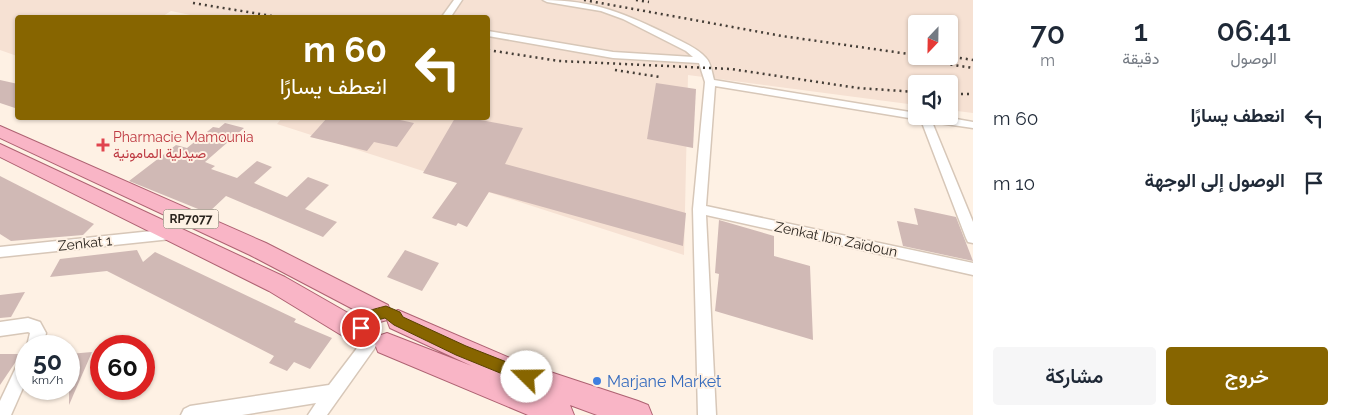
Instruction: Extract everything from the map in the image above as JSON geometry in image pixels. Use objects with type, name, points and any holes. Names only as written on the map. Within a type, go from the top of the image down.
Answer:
[{"type":"main road","name":"RP7077","points":[[0,130],[258,249],[461,351],[551,386],[638,415]]},
{"type":"main road","name":"RP7077","points":[[0,150],[277,284],[372,341],[560,415]]},
{"type":"main road","points":[[389,316],[399,331],[396,336],[372,341],[362,324],[366,319],[389,316]]},
{"type":"street","points":[[447,15],[458,0]]},
{"type":"street","points":[[547,0],[603,9],[618,14],[689,49],[703,60],[710,82],[699,209],[707,415]]},
{"type":"street","points":[[490,34],[613,55],[703,60]]},
{"type":"street","points":[[710,82],[908,115]]},
{"type":"street","points":[[958,123],[973,125]]},
{"type":"street","points":[[923,125],[973,238]]},
{"type":"street","name":"Zenkat Ibn Zaïdoun","points":[[699,209],[973,269]]},
{"type":"street","name":"Zenkat 1","points":[[0,252],[171,234]]},
{"type":"street","points":[[0,329],[28,325],[35,327],[38,335]]},
{"type":"street","points":[[317,415],[372,341]]},
{"type":"street","points":[[2,415],[15,387]]},
{"type":"street","points":[[190,415],[215,413],[333,392]]},
{"type":"shaded area","points":[[0,0],[973,0],[973,113],[958,111],[958,75],[908,75],[908,104],[688,75],[684,255],[277,124],[280,120],[490,120],[490,15],[190,15],[171,11],[165,15],[15,15],[15,55],[0,50]]},
{"type":"building","points":[[0,80],[15,83],[15,108],[0,103]]},
{"type":"building","points":[[656,83],[696,89],[693,148],[647,139]]},
{"type":"building","points":[[325,120],[400,120],[414,123],[397,147],[374,142],[367,151],[310,137]]},
{"type":"building","points":[[454,120],[481,120],[523,128],[505,164],[686,213],[683,246],[489,192],[467,227],[458,223],[456,226],[432,218],[457,183],[423,173]]},
{"type":"building","points":[[225,123],[244,128],[205,162],[215,166],[211,169],[237,178],[257,161],[272,167],[254,183],[287,197],[308,177],[329,185],[305,209],[337,222],[323,237],[226,196],[208,213],[129,181],[176,145],[187,148],[213,127],[219,128]]},
{"type":"building","points":[[0,176],[94,224],[83,235],[11,241],[0,234]]},
{"type":"building","points":[[914,208],[956,217],[973,261],[903,246],[897,221],[918,225]]},
{"type":"building","points":[[719,220],[774,236],[774,256],[810,266],[813,340],[715,311],[719,274],[715,273]]},
{"type":"building","points":[[137,250],[143,262],[155,252],[296,319],[294,322],[332,338],[310,369],[294,362],[287,371],[269,363],[274,356],[107,271],[50,277],[60,259]]},
{"type":"building","points":[[405,250],[439,263],[422,291],[387,277]]},
{"type":"building","points":[[25,292],[11,317],[0,318],[0,295]]},
{"type":"building","points":[[90,352],[90,357],[80,380],[80,353]]},
{"type":"building","points":[[0,354],[15,354],[15,363],[0,385]]},
{"type":"railway","points":[[584,0],[782,36],[908,54]]},
{"type":"railway","points":[[636,0],[649,2]]},
{"type":"railway","points":[[193,3],[266,15]]},
{"type":"railway","points":[[490,50],[559,61],[731,69],[858,88],[908,91]]},
{"type":"railway","points":[[958,58],[973,60]]},
{"type":"railway","points":[[954,65],[973,68]]},
{"type":"railway","points":[[615,70],[660,77]]},
{"type":"railway","points":[[958,94],[973,94]]},
{"type":"place","name":"Pharmacie Mamounia صيدلية المامونية","points":[[103,145]]},
{"type":"place","name":"Marjane Market","points":[[597,381]]},
{"type":"route","points":[[361,328],[362,324],[370,316],[375,313],[386,312],[398,321],[461,351],[527,377]]}]
